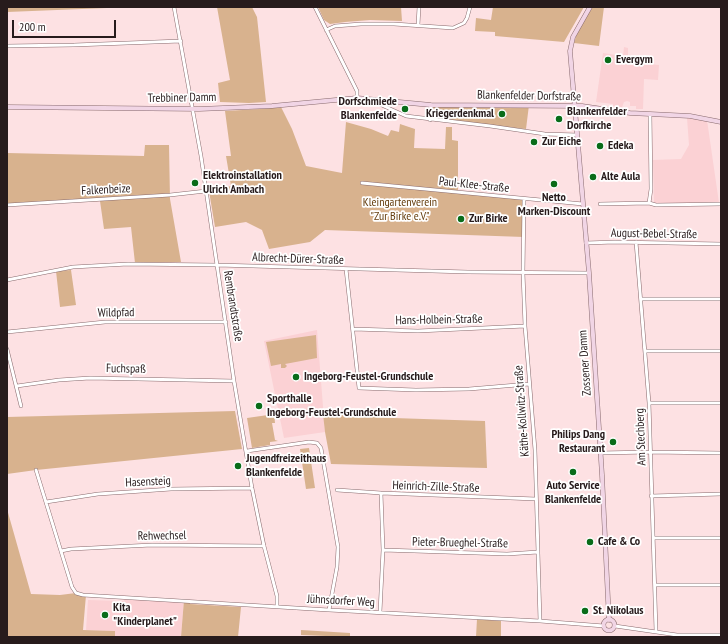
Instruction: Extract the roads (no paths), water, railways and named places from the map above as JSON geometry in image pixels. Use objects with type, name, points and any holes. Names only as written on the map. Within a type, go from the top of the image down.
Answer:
[{"type":"main road","name":"Zossener Damm","points":[[590,7],[573,37],[570,51],[589,273],[608,620]]},
{"type":"main road","name":"Blankenfelder Dorfstraße","points":[[357,98],[431,105],[574,106],[630,113],[690,116],[721,122]]},
{"type":"main road","name":"Trebbiner Damm","points":[[7,107],[193,109],[268,106],[357,98]]},
{"type":"main road","points":[[608,620],[613,621],[615,626],[614,629],[608,633],[604,626],[608,620]]},
{"type":"street","name":"Rembrandtstraße","points":[[174,7],[193,109],[234,381],[252,488],[264,546],[277,596],[277,606]]},
{"type":"street","points":[[315,7],[357,91],[357,98]]},
{"type":"street","points":[[418,25],[419,7]]},
{"type":"street","points":[[326,30],[335,26],[361,24],[418,25],[453,28],[464,23],[470,7]]},
{"type":"street","points":[[7,46],[181,41]]},
{"type":"street","name":"Blankenfelder Dorfstraße","points":[[375,100],[377,103],[406,116],[545,134],[577,135]]},
{"type":"street","points":[[430,120],[431,105]]},
{"type":"street","points":[[649,203],[651,188],[650,114]]},
{"type":"street","name":"Paul-Klee-Straße","points":[[362,183],[524,200],[583,204]]},
{"type":"street","name":"Falkenbeize","points":[[7,205],[170,196],[206,191]]},
{"type":"street","name":"Käthe-Kollwitz-Straße","points":[[524,200],[523,273],[525,326],[535,450],[540,621]]},
{"type":"street","points":[[600,204],[721,204]]},
{"type":"street","name":"August-Bebel-Straße","points":[[586,243],[636,242],[721,244]]},
{"type":"street","name":"Am Stechberg","points":[[636,242],[649,403],[656,631]]},
{"type":"street","name":"Albrecht-Dürer-Straße","points":[[7,280],[57,270],[128,264],[523,273],[589,273]]},
{"type":"street","points":[[346,269],[359,388],[416,390],[469,389],[529,384]]},
{"type":"street","points":[[641,299],[721,299]]},
{"type":"street","name":"Wildpfad","points":[[7,332],[104,322],[226,322]]},
{"type":"street","name":"Hans-Holbein-Straße","points":[[353,329],[418,331],[525,326]]},
{"type":"street","points":[[7,350],[21,406]]},
{"type":"street","points":[[645,351],[721,351]]},
{"type":"street","name":"Fuchspaß","points":[[17,386],[59,380],[90,378],[234,381]]},
{"type":"street","points":[[649,403],[721,402]]},
{"type":"street","points":[[246,451],[309,442],[318,444],[321,448],[338,547],[337,567],[329,610]]},
{"type":"street","points":[[600,453],[721,453]]},
{"type":"street","points":[[36,470],[61,551]]},
{"type":"street","name":"Hasensteig","points":[[46,502],[98,494],[171,489],[252,488]]},
{"type":"street","name":"Heinrich-Zille-Straße","points":[[337,490],[536,499]]},
{"type":"street","points":[[380,612],[383,550],[381,493]]},
{"type":"street","points":[[651,496],[721,494]]},
{"type":"street","points":[[653,538],[721,538]]},
{"type":"street","name":"Rehwechsel","points":[[61,551],[152,545],[264,546]]},
{"type":"street","name":"Pieter-Brueghel-Straße","points":[[383,550],[484,553],[538,552]]},
{"type":"street","name":"Jühnsdorfer Weg","points":[[61,551],[72,587],[76,593],[83,595],[604,626]]},
{"type":"street","points":[[655,585],[721,585]]},
{"type":"street","points":[[615,626],[656,631],[677,636],[721,635]]},
{"type":"place","name":"Evergym","points":[[608,60]]},
{"type":"place","name":"Dorfschmiede Blankenfelde","points":[[405,109]]},
{"type":"place","name":"Kriegerdenkmal","points":[[502,114]]},
{"type":"place","name":"Blankenfelder Dorfkirche","points":[[559,119]]},
{"type":"place","name":"Zur Eiche","points":[[534,142]]},
{"type":"place","name":"Edeka","points":[[600,146]]},
{"type":"place","name":"Alte Aula","points":[[593,177]]},
{"type":"place","name":"Elektroinstallation Ulrich Ambach","points":[[195,183]]},
{"type":"place","name":"Netto Marken-Discount","points":[[554,184]]},
{"type":"place","name":"Zur Birke","points":[[461,219]]},
{"type":"place","name":"Ingeborg-Feustel-Grundschule","points":[[296,377]]},
{"type":"place","name":"Sporthalle Ingeborg-Feustel-Grundschule","points":[[259,406]]},
{"type":"place","name":"Philips Dang Restaurant","points":[[613,442]]},
{"type":"place","name":"Jugendfreizeithaus Blankenfelde","points":[[238,466]]},
{"type":"place","name":"Auto Service Blankenfelde","points":[[573,472]]},
{"type":"place","name":"Cafe & Co","points":[[590,542]]},
{"type":"place","name":"St. Nikolaus","points":[[585,611]]},
{"type":"place","name":"Kita \"Kinderplanet\"","points":[[105,615]]},
{"type":"park label","name":"Kleingartenverein \"Zur Birke e.V.\"","points":[[400,210]]}]
